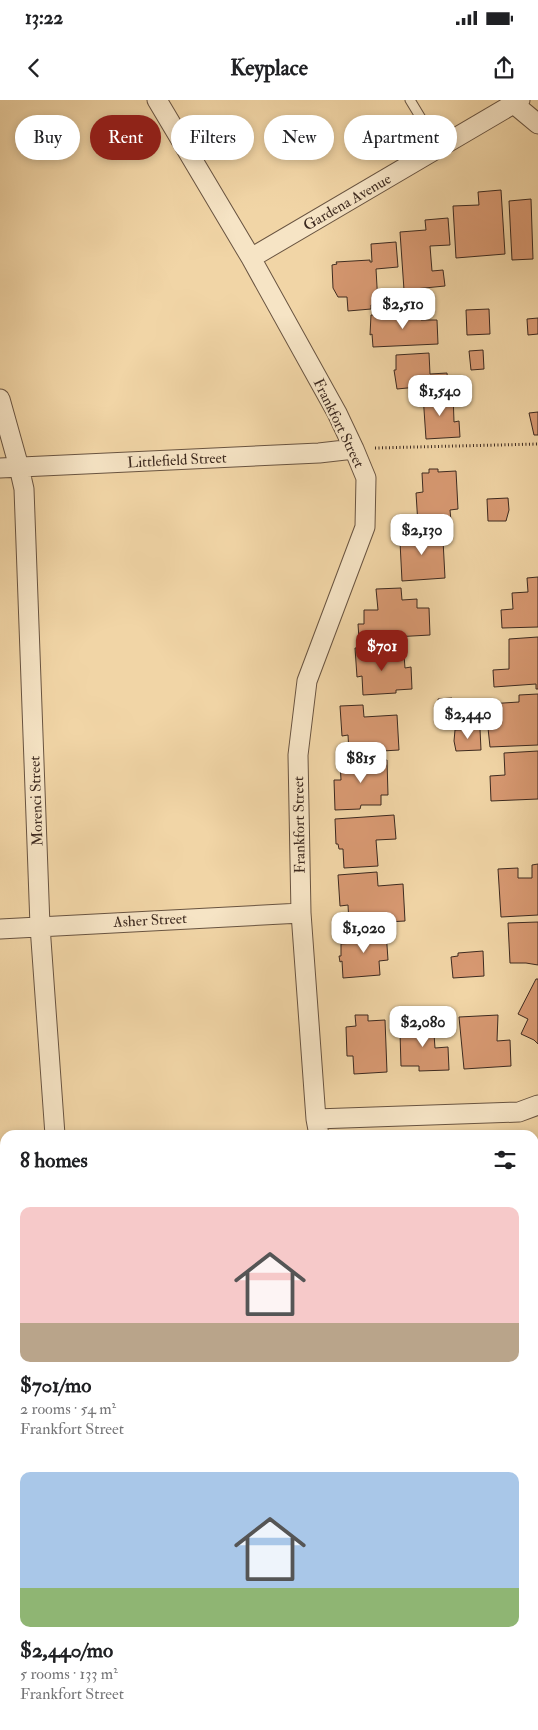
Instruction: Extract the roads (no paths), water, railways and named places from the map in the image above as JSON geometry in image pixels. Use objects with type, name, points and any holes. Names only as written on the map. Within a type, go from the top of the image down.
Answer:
[{"type":"street","name":"Frankfort Street","points":[[157,100],[251,258],[337,413],[366,478],[365,528],[307,681],[298,755],[301,913],[318,1127]]},
{"type":"street","name":"Gardena Avenue","points":[[457,137],[517,102]]},
{"type":"street","points":[[517,102],[538,124]]},
{"type":"street","name":"Gardena Avenue","points":[[251,258],[418,160]]},
{"type":"street","name":"Morenci Street","points":[[0,398],[24,489],[40,926],[55,1130]]},
{"type":"street","name":"Littlefield Street","points":[[0,468],[319,453],[354,449]]},
{"type":"street","name":"Asher Street","points":[[0,928],[301,913]]},
{"type":"street","points":[[318,1127],[519,1112],[538,1105]]},
{"type":"lane","points":[[410,100],[419,115]]}]
